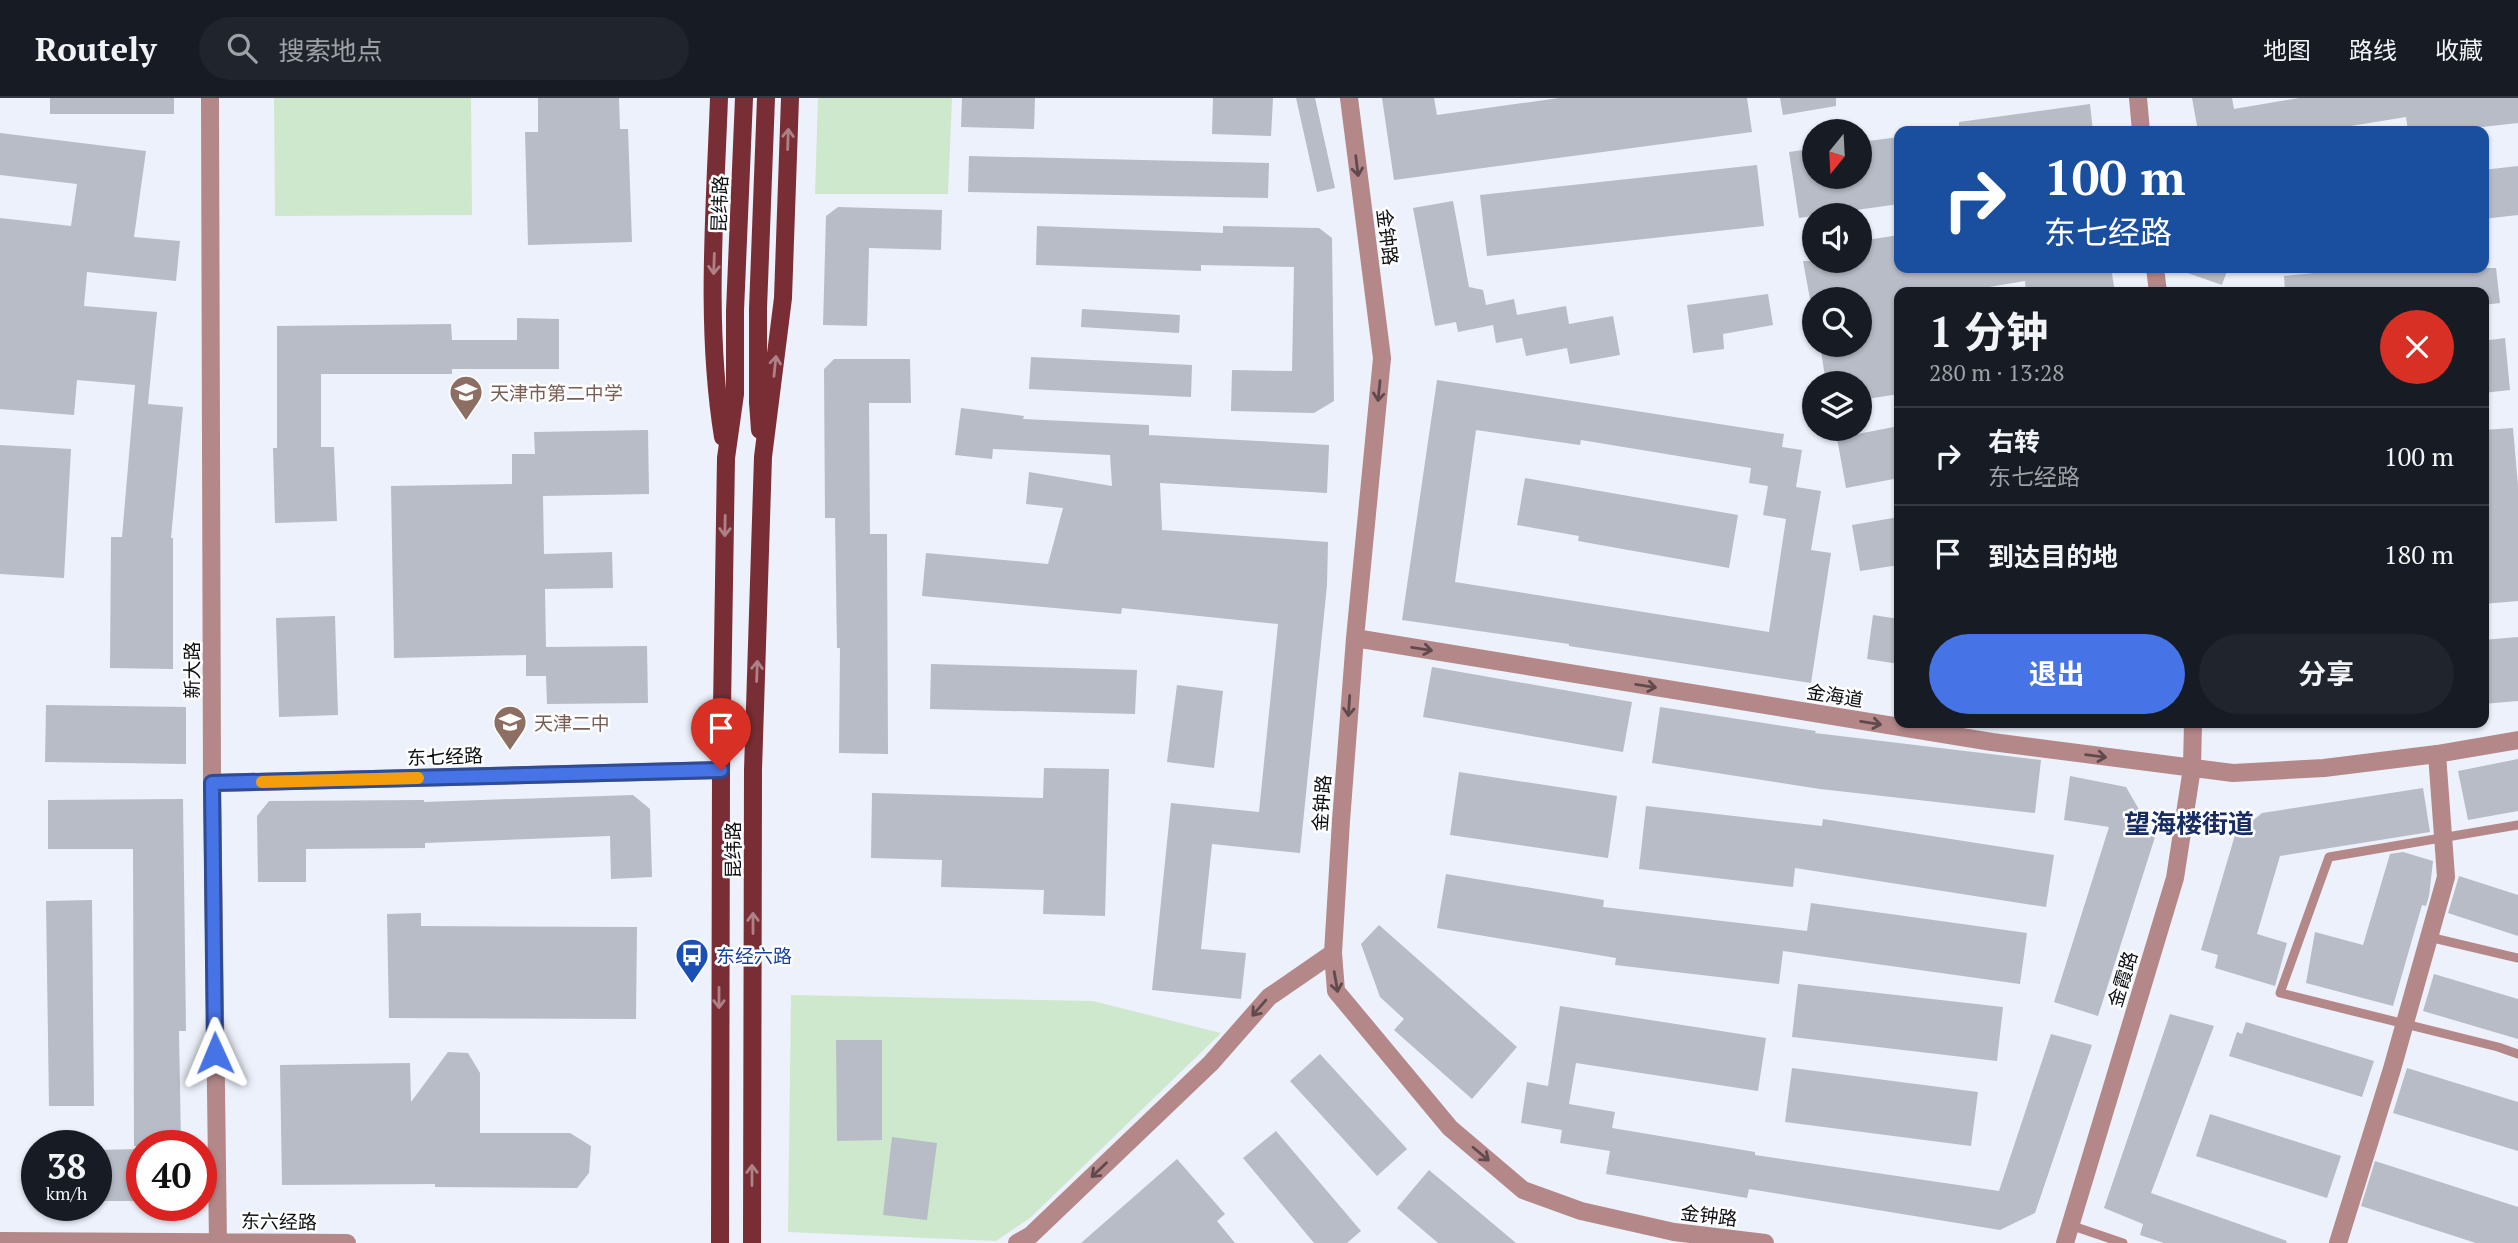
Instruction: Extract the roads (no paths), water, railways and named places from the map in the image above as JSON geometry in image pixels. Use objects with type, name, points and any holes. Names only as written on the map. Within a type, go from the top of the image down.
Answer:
[{"type":"main road","points":[[719,98],[713,289],[715,388],[726,458]]},
{"type":"main road","name":"昆纬路","points":[[720,1243],[721,770],[726,458],[735,394],[744,98]]},
{"type":"main road","points":[[763,457],[758,402],[758,309],[766,98]]},
{"type":"main road","points":[[763,457],[783,298],[790,98]]},
{"type":"main road","name":"昆纬路","points":[[752,1243],[753,770],[763,457]]},
{"type":"street","name":"新大路","points":[[210,98],[212,783],[218,1242]]},
{"type":"street","name":"金钟路","points":[[1349,98],[1382,358],[1354,638],[1333,953],[1336,991],[1450,1128],[1523,1190],[1581,1211],[1674,1232],[1765,1243]]},
{"type":"street","points":[[2138,98],[2141,126]]},
{"type":"street","name":"金海道","points":[[1354,638],[1894,726]]},
{"type":"street","name":"金海道","points":[[1906,728],[1992,742],[2233,773],[2324,768],[2437,754],[2518,740]]},
{"type":"street","name":"金霞路","points":[[2065,1243],[2175,878],[2192,768],[2193,728]]},
{"type":"street","points":[[2337,1243],[2446,877],[2437,754]]},
{"type":"street","name":"东七经路","points":[[212,783],[721,770]]},
{"type":"street","points":[[1017,1243],[1031,1235],[1211,1063],[1269,996],[1333,953]]},
{"type":"street","name":"东六经路","points":[[0,1241],[347,1243]]},
{"type":"lane","points":[[2518,825],[2329,857],[2280,993],[2498,1046],[2518,1054]]},
{"type":"lane","points":[[2429,937],[2518,958]]},
{"type":"lane","points":[[2070,1224],[2123,1243]]},
{"type":"place","name":"天津市第二中学","points":[[466,422]]},
{"type":"place","name":"天津二中","points":[[510,752]]},
{"type":"place","name":"东经六路","points":[[692,985]]},
{"type":"district","name":"望海楼街道","points":[[2189,823]]}]
